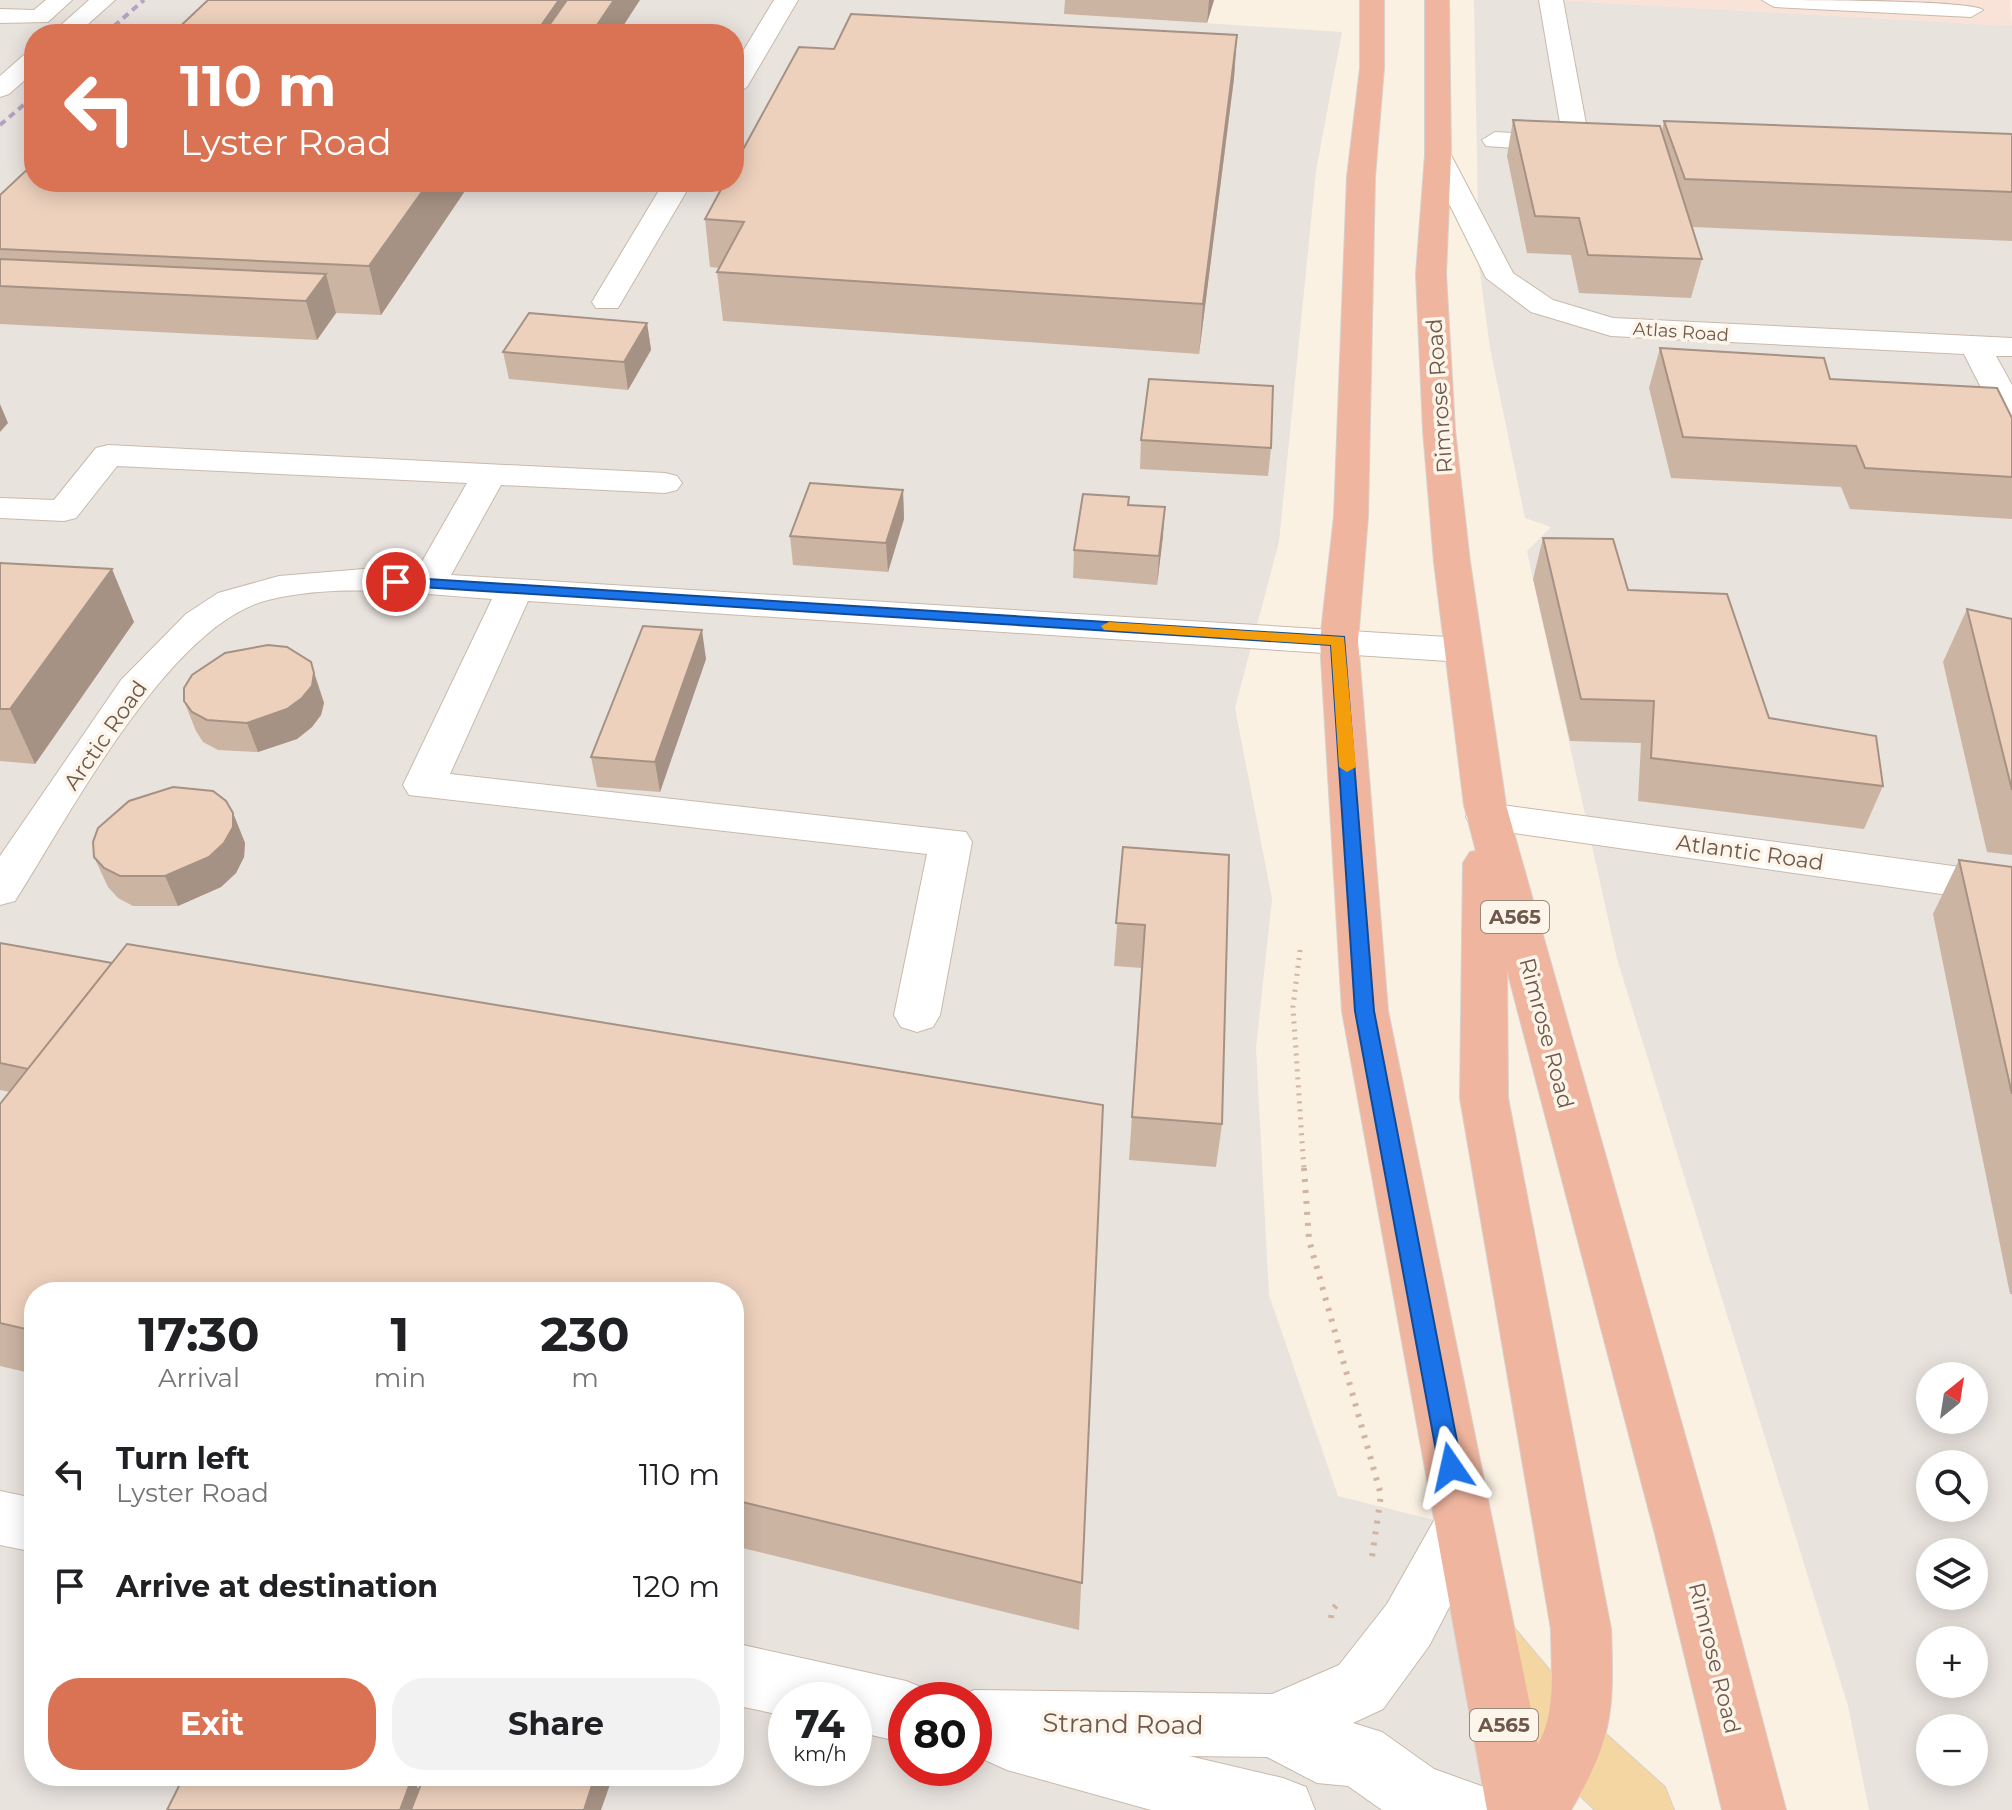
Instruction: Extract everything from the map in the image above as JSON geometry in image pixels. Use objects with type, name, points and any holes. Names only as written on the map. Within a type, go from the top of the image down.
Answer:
[{"type":"highway","name":"A565","points":[[1372,0],[1372,68],[1361,177],[1351,516],[1339,641],[1365,1011],[1462,1527],[1519,1810]]},
{"type":"highway","name":"Rimrose Road","points":[[1437,0],[1438,155],[1431,274],[1441,445],[1463,650],[1486,811],[1684,1534],[1754,1810]]},
{"type":"highway","points":[[1486,811],[1484,1098],[1581,1629],[1582,1691],[1573,1746],[1534,1810]]},
{"type":"main road","points":[[1486,1640],[1573,1746],[1642,1810]]},
{"type":"street","points":[[0,16],[40,17],[60,0]]},
{"type":"street","points":[[75,24],[103,0]]},
{"type":"street","points":[[744,70],[786,0]]},
{"type":"street","points":[[1495,140],[1582,137],[1551,0]]},
{"type":"street","points":[[1774,0],[1971,10]]},
{"type":"street","points":[[0,89],[24,68]]},
{"type":"street","name":"Atlas Road","points":[[1438,155],[1501,278],[1542,306],[1611,327],[2012,347]]},
{"type":"street","points":[[607,302],[672,192]]},
{"type":"street","points":[[1976,346],[2010,410]]},
{"type":"street","points":[[0,508],[64,511],[108,455],[665,483]]},
{"type":"street","points":[[489,475],[428,584],[1463,650]]},
{"type":"street","name":"Arctic Road","points":[[0,890],[137,685],[185,633],[232,600],[286,586],[364,580],[428,584]]},
{"type":"street","points":[[515,589],[424,785],[951,842],[917,1015]]},
{"type":"street","name":"Atlantic Road","points":[[1486,811],[1619,834],[2012,889]]},
{"type":"street","points":[[0,1518],[24,1523]]},
{"type":"street","name":"Strand Road","points":[[992,1721],[1273,1726],[1361,1687],[1408,1625],[1462,1527]]},
{"type":"street","points":[[744,1676],[771,1682]]},
{"type":"street","name":"Strand Road","points":[[1273,1726],[1317,1751],[1359,1755],[1424,1805]]},
{"type":"street","name":"Strand Road","points":[[992,1733],[1235,1801],[1283,1810]]},
{"type":"shaded area","points":[[0,0],[1070,0],[1065,14],[1342,32],[1316,171],[1279,542],[1235,708],[1272,899],[1256,1048],[1269,1295],[1338,1496],[1462,1527],[1519,1810],[0,1810]]},
{"type":"shaded area","points":[[1474,0],[1552,0],[2012,26],[2012,1810],[1869,1810],[1848,1706],[1617,959],[1527,551],[1551,527],[1525,518],[1490,348],[1479,266]]},
{"type":"shaded area","points":[[1552,0],[2010,0],[2012,26]]},
{"type":"building","points":[[208,0],[559,0],[542,24],[183,24]]},
{"type":"building","points":[[567,0],[614,0],[598,24],[550,24]]},
{"type":"building","points":[[851,14],[1237,35],[1203,304],[717,272],[744,222],[705,219],[720,192],[744,192],[744,148],[799,47],[834,49]]},
{"type":"building","points":[[1513,120],[1660,126],[1702,259],[1588,255],[1579,218],[1535,216]]},
{"type":"building","points":[[1664,121],[2012,134],[2012,192],[1685,179]]},
{"type":"building","points":[[24,172],[24,192],[422,192],[369,266],[0,249],[0,195]]},
{"type":"building","points":[[0,259],[326,274],[306,301],[0,286]]},
{"type":"building","points":[[529,313],[647,323],[624,362],[503,352]]},
{"type":"building","points":[[1660,348],[1824,358],[1830,379],[1997,388],[2012,418],[2012,477],[1865,468],[1856,446],[1683,437]]},
{"type":"building","points":[[1149,379],[1273,386],[1271,448],[1141,440]]},
{"type":"building","points":[[810,483],[903,490],[886,543],[790,536]]},
{"type":"building","points":[[1083,494],[1129,497],[1128,505],[1165,507],[1159,556],[1074,550]]},
{"type":"building","points":[[1543,538],[1613,539],[1628,590],[1727,594],[1769,718],[1876,736],[1883,786],[1651,758],[1654,701],[1581,699]]},
{"type":"building","points":[[0,563],[112,569],[10,709],[0,709]]},
{"type":"building","points":[[1967,609],[2012,619],[2012,790]]},
{"type":"building","points":[[643,626],[702,630],[655,762],[591,757]]},
{"type":"building","points":[[268,645],[287,647],[311,662],[314,673],[312,686],[302,698],[287,709],[247,723],[207,720],[192,712],[184,701],[184,688],[192,675],[225,653]]},
{"type":"building","points":[[173,787],[213,791],[226,801],[233,813],[233,827],[224,843],[209,857],[165,876],[120,876],[104,868],[94,857],[93,842],[98,828],[129,801]]},
{"type":"building","points":[[1123,847],[1229,855],[1222,1124],[1132,1117],[1145,925],[1116,923]]},
{"type":"building","points":[[1959,860],[2012,867],[2012,1094]]},
{"type":"building","points":[[0,943],[112,963],[28,1069],[0,1063]]},
{"type":"building","points":[[127,944],[1103,1105],[1082,1583],[744,1502],[744,1282],[24,1282],[24,1329],[0,1323],[0,1104]]},
{"type":"building","points":[[179,1786],[409,1786],[400,1810],[167,1810]]},
{"type":"building","points":[[420,1786],[592,1786],[584,1810],[411,1810]]},
{"type":"railway","points":[[116,24],[144,0]]},
{"type":"railway","points":[[0,125],[24,105]]},
{"type":"slow traffic","points":[[1109,626],[1339,641],[1347,767]]},
{"type":"route","points":[[396,582],[1339,641],[1365,1011],[1451,1467]]}]
